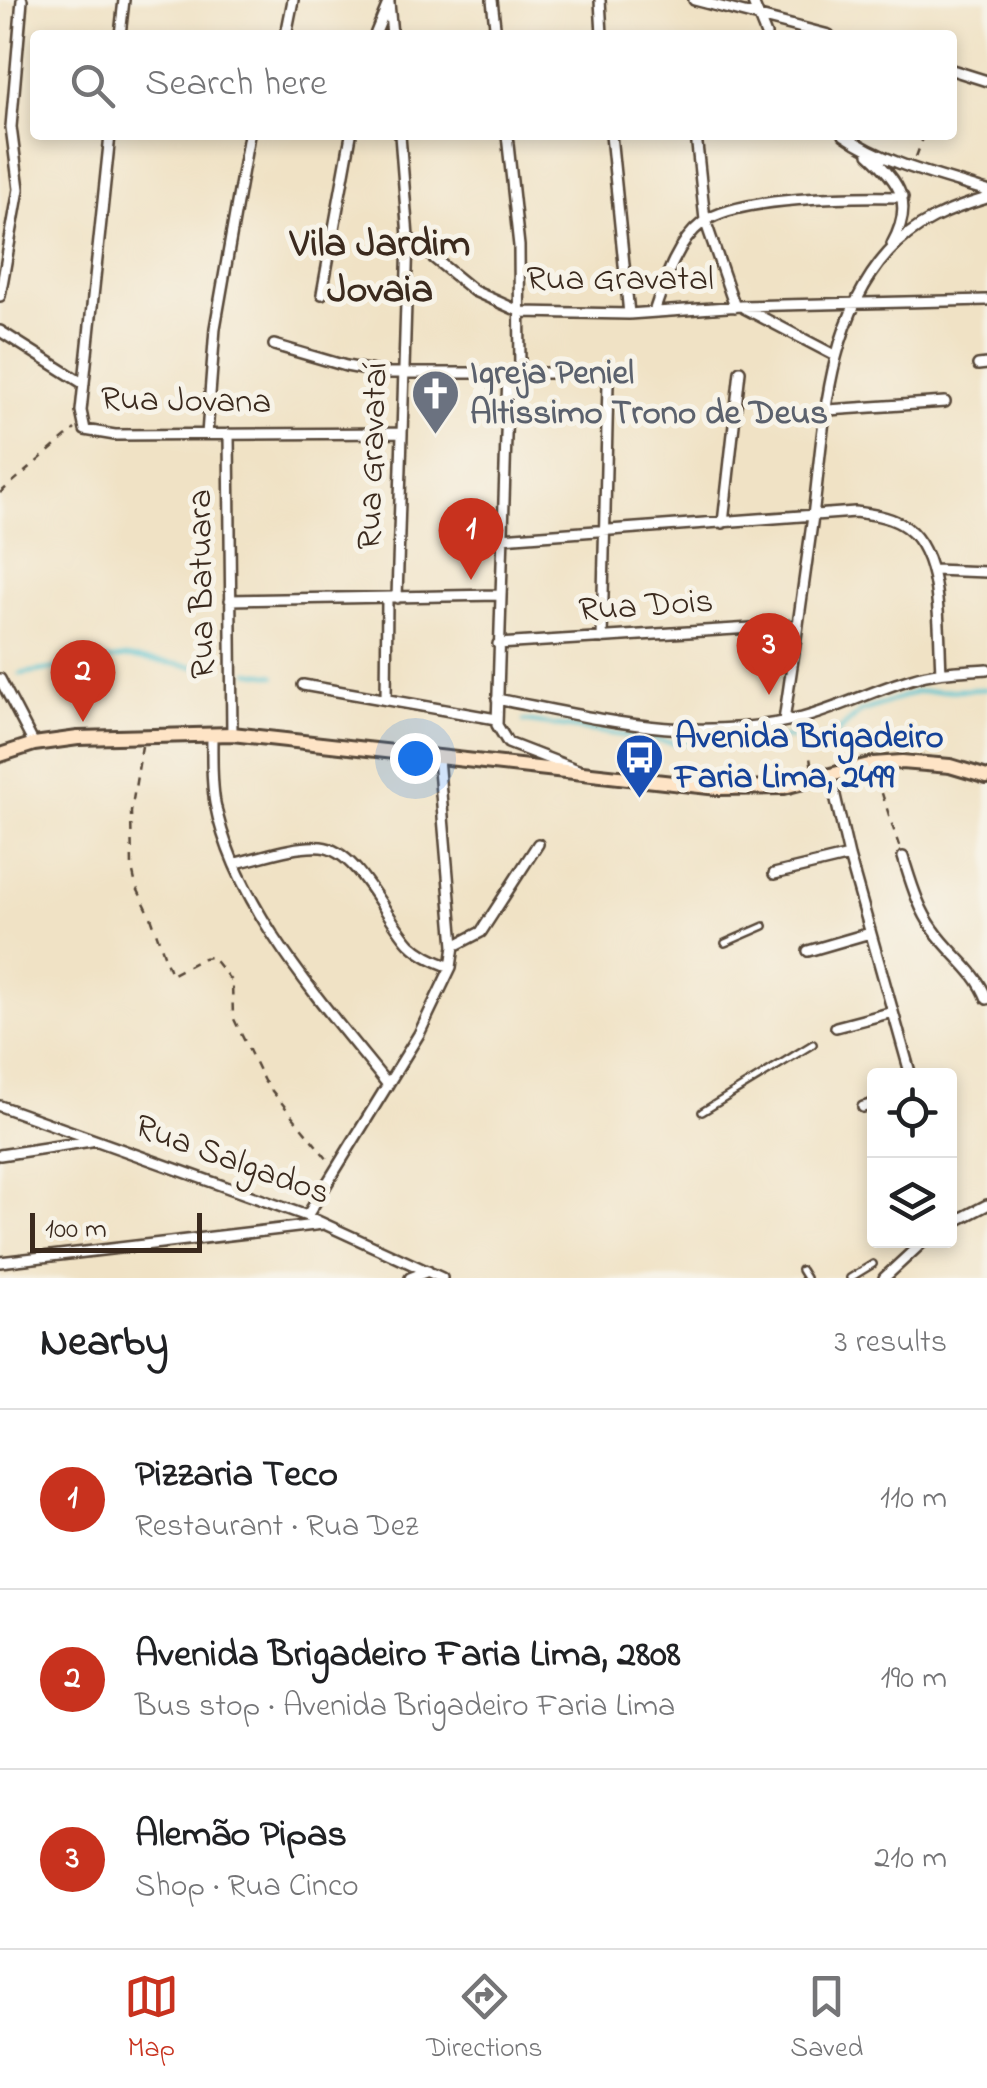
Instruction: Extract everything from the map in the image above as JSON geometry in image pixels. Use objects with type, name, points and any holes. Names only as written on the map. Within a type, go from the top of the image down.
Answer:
[{"type":"main road","points":[[0,755],[34,744],[78,738],[232,734],[718,788],[784,786],[873,764],[933,764],[987,777]]},
{"type":"street","points":[[0,296],[18,189],[11,127],[22,0]]},
{"type":"street","points":[[121,30],[124,0]]},
{"type":"street","points":[[287,30],[293,0]]},
{"type":"street","points":[[377,30],[389,0]]},
{"type":"street","points":[[389,0],[392,30]]},
{"type":"street","points":[[492,0],[495,30]]},
{"type":"street","points":[[600,0],[602,30]]},
{"type":"street","points":[[694,0],[812,30]]},
{"type":"street","points":[[752,0],[764,30]]},
{"type":"street","points":[[957,71],[987,80]]},
{"type":"street","name":"Rua Jovana","points":[[109,140],[84,384],[81,423],[85,430],[401,434]]},
{"type":"street","points":[[207,434],[216,328],[248,140]]},
{"type":"street","points":[[322,294],[351,140]]},
{"type":"street","name":"Rua Gravataí","points":[[386,700],[408,237],[400,140]]},
{"type":"street","points":[[508,140],[520,246],[520,373]]},
{"type":"street","points":[[614,140],[629,314]]},
{"type":"street","points":[[697,140],[705,220],[738,306],[836,356]]},
{"type":"street","points":[[784,721],[836,356],[856,303],[901,224],[903,197],[888,173],[851,140]]},
{"type":"street","points":[[862,148],[987,195]]},
{"type":"street","points":[[886,255],[923,224],[987,195]]},
{"type":"street","points":[[654,312],[679,253],[705,220],[779,202],[903,197]]},
{"type":"street","name":"Rua Gravatal","points":[[408,237],[474,291],[521,312],[629,314],[738,306],[987,300]]},
{"type":"street","points":[[0,331],[84,384]]},
{"type":"street","points":[[274,346],[365,370],[404,374],[599,374],[608,383],[602,638]]},
{"type":"street","points":[[723,524],[740,371]]},
{"type":"street","points":[[508,372],[496,719],[508,743],[563,762],[584,776]]},
{"type":"street","points":[[828,410],[944,402]]},
{"type":"street","name":"Rua Batuara","points":[[229,434],[232,734]]},
{"type":"street","points":[[501,538],[855,512],[879,516],[904,525],[922,543],[933,570],[940,672]]},
{"type":"street","points":[[933,570],[987,572]]},
{"type":"street","points":[[230,600],[499,595]]},
{"type":"street","name":"Rua Dois","points":[[498,644],[798,625]]},
{"type":"street","points":[[496,698],[650,729],[710,730],[784,721],[940,672],[987,669]]},
{"type":"street","points":[[0,678],[34,744]]},
{"type":"street","points":[[303,684],[496,719]]},
{"type":"street","points":[[212,734],[216,804],[236,863],[264,921],[388,1085]]},
{"type":"street","points":[[307,1216],[419,1034],[451,968],[454,946],[438,758]]},
{"type":"street","points":[[830,774],[909,1068]]},
{"type":"street","points":[[454,946],[481,932],[538,844]]},
{"type":"street","points":[[236,863],[304,848],[334,850],[346,858],[412,946],[451,968]]},
{"type":"street","points":[[774,874],[849,856]]},
{"type":"street","points":[[903,857],[932,928],[986,990]]},
{"type":"street","points":[[808,951],[870,932]]},
{"type":"street","points":[[836,1027],[893,1012]]},
{"type":"street","name":"Rua Salgados","points":[[0,1106],[46,1132],[94,1141],[307,1216],[442,1278]]},
{"type":"street","points":[[863,1107],[867,1106]]},
{"type":"street","points":[[36,1150],[46,1132]]},
{"type":"street","points":[[0,1155],[94,1141]]},
{"type":"street","points":[[957,1218],[987,1205]]},
{"type":"street","points":[[0,1262],[326,1224]]},
{"type":"street","points":[[884,1278],[917,1248]]},
{"type":"street","points":[[410,1278],[428,1271]]},
{"type":"lane","points":[[726,943],[764,926]]},
{"type":"lane","points":[[702,1112],[813,1044]]},
{"type":"lane","points":[[850,1278],[873,1264]]},
{"type":"lane","points":[[801,1270],[806,1278]]},
{"type":"path","points":[[912,168],[922,140]]},
{"type":"path","points":[[0,493],[81,423]]},
{"type":"path","points":[[804,726],[814,779]]},
{"type":"path","points":[[144,737],[130,822],[132,868],[171,974],[212,957],[223,968],[232,982],[233,1017],[264,1081],[335,1169]]},
{"type":"path","points":[[873,764],[903,857]]},
{"type":"waterway","points":[[20,674],[126,657],[212,669]]},
{"type":"waterway","points":[[249,672],[275,676]]},
{"type":"waterway","points":[[524,721],[675,743],[783,737],[809,741],[834,736],[860,712],[916,692],[987,689]]},
{"type":"place","name":"Igreja Peniel Altissimo Trono de Deus","points":[[435,436]]},
{"type":"place","name":"Pizzaria Teco","points":[[471,580]]},
{"type":"place","name":"Alemão Pipas","points":[[769,695]]},
{"type":"place","name":"Avenida Brigadeiro Faria Lima, 2808","points":[[83,722]]},
{"type":"place","name":"Avenida Brigadeiro Faria Lima, 2499","points":[[640,800]]},
{"type":"district","name":"Vila Jardim Jovaia","points":[[380,268]]}]
